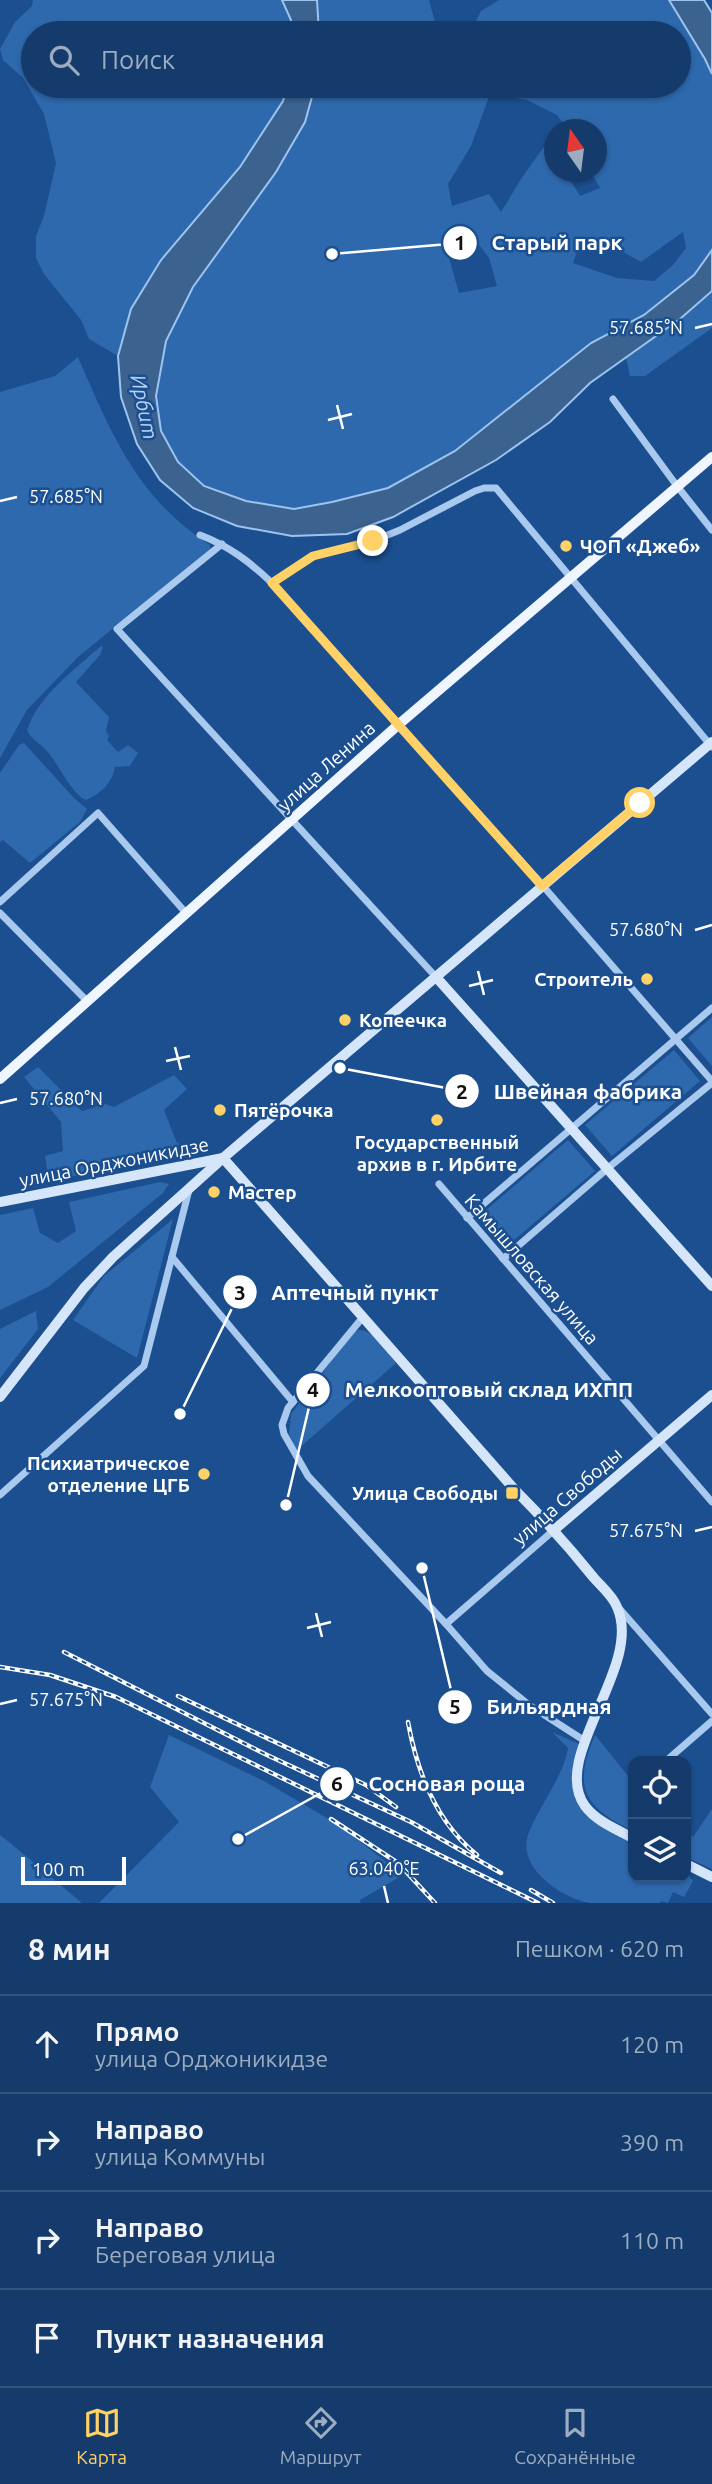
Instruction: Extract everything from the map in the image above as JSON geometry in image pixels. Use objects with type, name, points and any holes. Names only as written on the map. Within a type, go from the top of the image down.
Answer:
[{"type":"main road","name":"улица Ленина","points":[[0,1079],[398,725],[712,457]]},
{"type":"street","points":[[614,399],[712,530]]},
{"type":"street","points":[[272,583],[313,556],[373,541],[475,491],[496,488],[711,745]]},
{"type":"street","points":[[200,535],[247,559],[272,583],[542,886],[712,1082],[503,1259]]},
{"type":"street","points":[[222,544],[117,629],[436,977],[712,1286]]},
{"type":"street","name":"улица Орджоникидзе","points":[[0,1202],[223,1158],[711,745]]},
{"type":"street","points":[[0,902],[98,813],[186,913]]},
{"type":"street","points":[[0,914],[87,1002]]},
{"type":"street","points":[[467,1219],[712,1008]]},
{"type":"street","points":[[0,1397],[98,1271],[223,1158],[515,1490],[554,1530],[712,1714]]},
{"type":"street","name":"Камышловская улица","points":[[439,1184],[712,1502]]},
{"type":"street","points":[[0,1495],[144,1366],[189,1189]]},
{"type":"street","points":[[172,1257],[293,1402]]},
{"type":"street","points":[[363,1317],[293,1402],[284,1416],[284,1434],[308,1476],[487,1671],[529,1705],[585,1741]]},
{"type":"street","name":"улица Свободы","points":[[446,1624],[712,1395]]},
{"type":"street","points":[[617,1606],[621,1634],[617,1661],[585,1741],[577,1772],[580,1798],[592,1814],[628,1835]]},
{"type":"street","points":[[672,1756],[712,1721]]},
{"type":"street","points":[[691,1866],[712,1877]]},
{"type":"shaded area","points":[[33,0],[282,0],[291,21],[21,21],[21,76],[3,60],[0,49],[15,22],[32,6]]},
{"type":"shaded area","points":[[317,0],[429,0],[435,21],[318,21]]},
{"type":"shaded area","points":[[499,0],[669,0],[682,21],[476,21],[481,11]]},
{"type":"shaded area","points":[[691,35],[712,74],[712,250],[694,275],[644,315],[591,343],[455,451],[388,488],[294,509],[246,501],[204,486],[178,462],[161,431],[156,396],[166,341],[193,287],[276,171],[305,122],[312,98],[489,98],[471,146],[448,184],[452,206],[489,194],[501,212],[544,147],[544,182],[571,182],[580,196],[600,188],[597,182],[607,182],[607,119],[560,119],[527,100],[515,98],[691,98]],"holes":[[[468,230],[489,258],[497,286],[459,293],[447,251]],[[683,232],[686,248],[673,265],[654,281],[617,278],[573,263],[582,238],[616,248],[641,262]]]},
{"type":"shaded area","points":[[35,98],[284,98],[240,167],[161,260],[131,309],[118,356],[89,339],[81,320],[44,274],[36,258],[36,236],[44,216],[56,163],[44,114]]},
{"type":"shaded area","points":[[712,291],[712,328],[645,376],[630,376],[626,358],[680,319]]},
{"type":"shaded area","points":[[78,357],[102,412],[129,462],[163,506],[185,527],[210,545],[210,549],[78,657],[27,710],[0,758],[0,392],[55,376]]},
{"type":"shaded area","points":[[101,646],[100,655],[76,682],[109,717],[107,740],[118,752],[128,745],[138,753],[130,766],[115,767],[105,787],[86,800],[76,792],[51,756],[27,730],[49,694]]},
{"type":"shaded area","points":[[24,743],[87,809],[80,822],[30,863],[3,840],[0,842],[0,773],[19,745]]},
{"type":"shaded area","points":[[712,1017],[712,1066],[688,1038]]},
{"type":"shaded area","points":[[674,1050],[700,1081],[612,1156],[585,1125]]},
{"type":"shaded area","points":[[38,1067],[82,1111],[105,1104],[114,1107],[174,1075],[187,1089],[164,1110],[177,1143],[206,1150],[49,1181],[45,1156],[63,1151],[61,1122],[24,1077]]},
{"type":"shaded area","points":[[568,1140],[595,1171],[506,1247],[479,1216]]},
{"type":"shaded area","points":[[160,1182],[169,1184],[163,1193],[48,1287],[0,1310],[0,1215],[33,1208],[40,1233],[58,1243],[76,1231],[69,1202]]},
{"type":"shaded area","points":[[173,1219],[137,1358],[73,1320],[104,1276]]},
{"type":"shaded area","points":[[36,1311],[38,1329],[0,1378],[0,1329]]},
{"type":"shaded area","points":[[358,1330],[375,1337],[396,1363],[297,1450],[289,1434],[291,1414]]},
{"type":"shaded area","points":[[552,1732],[579,1744],[572,1785],[580,1808],[598,1824],[628,1839],[628,1882],[691,1882],[691,1878],[693,1881],[684,1897],[673,1892],[668,1903],[590,1903],[555,1888],[535,1870],[526,1847],[528,1835],[566,1759],[568,1748]]},
{"type":"shaded area","points":[[169,1735],[264,1781],[337,1824],[403,1875],[360,1900],[361,1903],[99,1903],[179,1822],[150,1787]]},
{"type":"shaded area","points":[[595,1735],[628,1776],[628,1828],[603,1813],[587,1794],[584,1769]]},
{"type":"shaded area","points":[[712,1809],[712,1869],[691,1859],[691,1835],[693,1837]]},
{"type":"shaded area","points":[[0,1835],[9,1842],[82,1903],[0,1903]]},
{"type":"water","points":[[282,0],[317,0],[318,21],[291,20]]},
{"type":"water","points":[[669,0],[704,0],[712,13],[712,74],[691,36],[691,21],[682,21]]},
{"type":"water","name":"Ирбит","points":[[284,98],[312,98],[305,122],[276,172],[193,287],[166,341],[156,396],[161,431],[178,462],[204,486],[246,501],[294,509],[388,488],[455,451],[591,343],[644,315],[694,275],[712,250],[712,291],[680,319],[590,383],[550,422],[496,460],[393,517],[347,534],[292,536],[237,526],[193,508],[160,480],[137,444],[121,397],[118,356],[131,309],[161,260],[240,167]]},
{"type":"railway","points":[[64,1652],[267,1755],[411,1822],[501,1873]]},
{"type":"railway","points":[[0,1667],[50,1675],[116,1697],[538,1903]]},
{"type":"railway","points":[[178,1696],[366,1785],[396,1807]]},
{"type":"railway","points":[[408,1722],[430,1795],[450,1827],[477,1855]]},
{"type":"railway","points":[[331,1819],[398,1863],[435,1903]]},
{"type":"railway","points":[[531,1890],[553,1903]]},
{"type":"place","name":"Старый парк","points":[[332,254]]},
{"type":"place","name":"ЧОП «Джеб»","points":[[566,546]]},
{"type":"place","name":"Строитель","points":[[647,979]]},
{"type":"place","name":"Копеечка","points":[[345,1020]]},
{"type":"place","name":"Швейная фабрика","points":[[340,1068]]},
{"type":"place","name":"Пятёрочка","points":[[220,1110]]},
{"type":"place","name":"Государственный архив в г. Ирбите","points":[[437,1120]]},
{"type":"place","name":"Мастер","points":[[214,1192]]},
{"type":"place","name":"Аптечный пункт","points":[[180,1414]]},
{"type":"place","name":"Психиатрическое отделение ЦГБ","points":[[204,1474]]},
{"type":"place","name":"Улица Свободы","points":[[512,1493]]},
{"type":"place","name":"Мелкооптовый склад ИХПП","points":[[286,1505]]},
{"type":"place","name":"Бильярдная","points":[[422,1568]]},
{"type":"place","name":"Сосновая роща","points":[[238,1839]]},
{"type":"route","points":[[373,541],[313,556],[272,583],[542,886],[640,803]]}]
